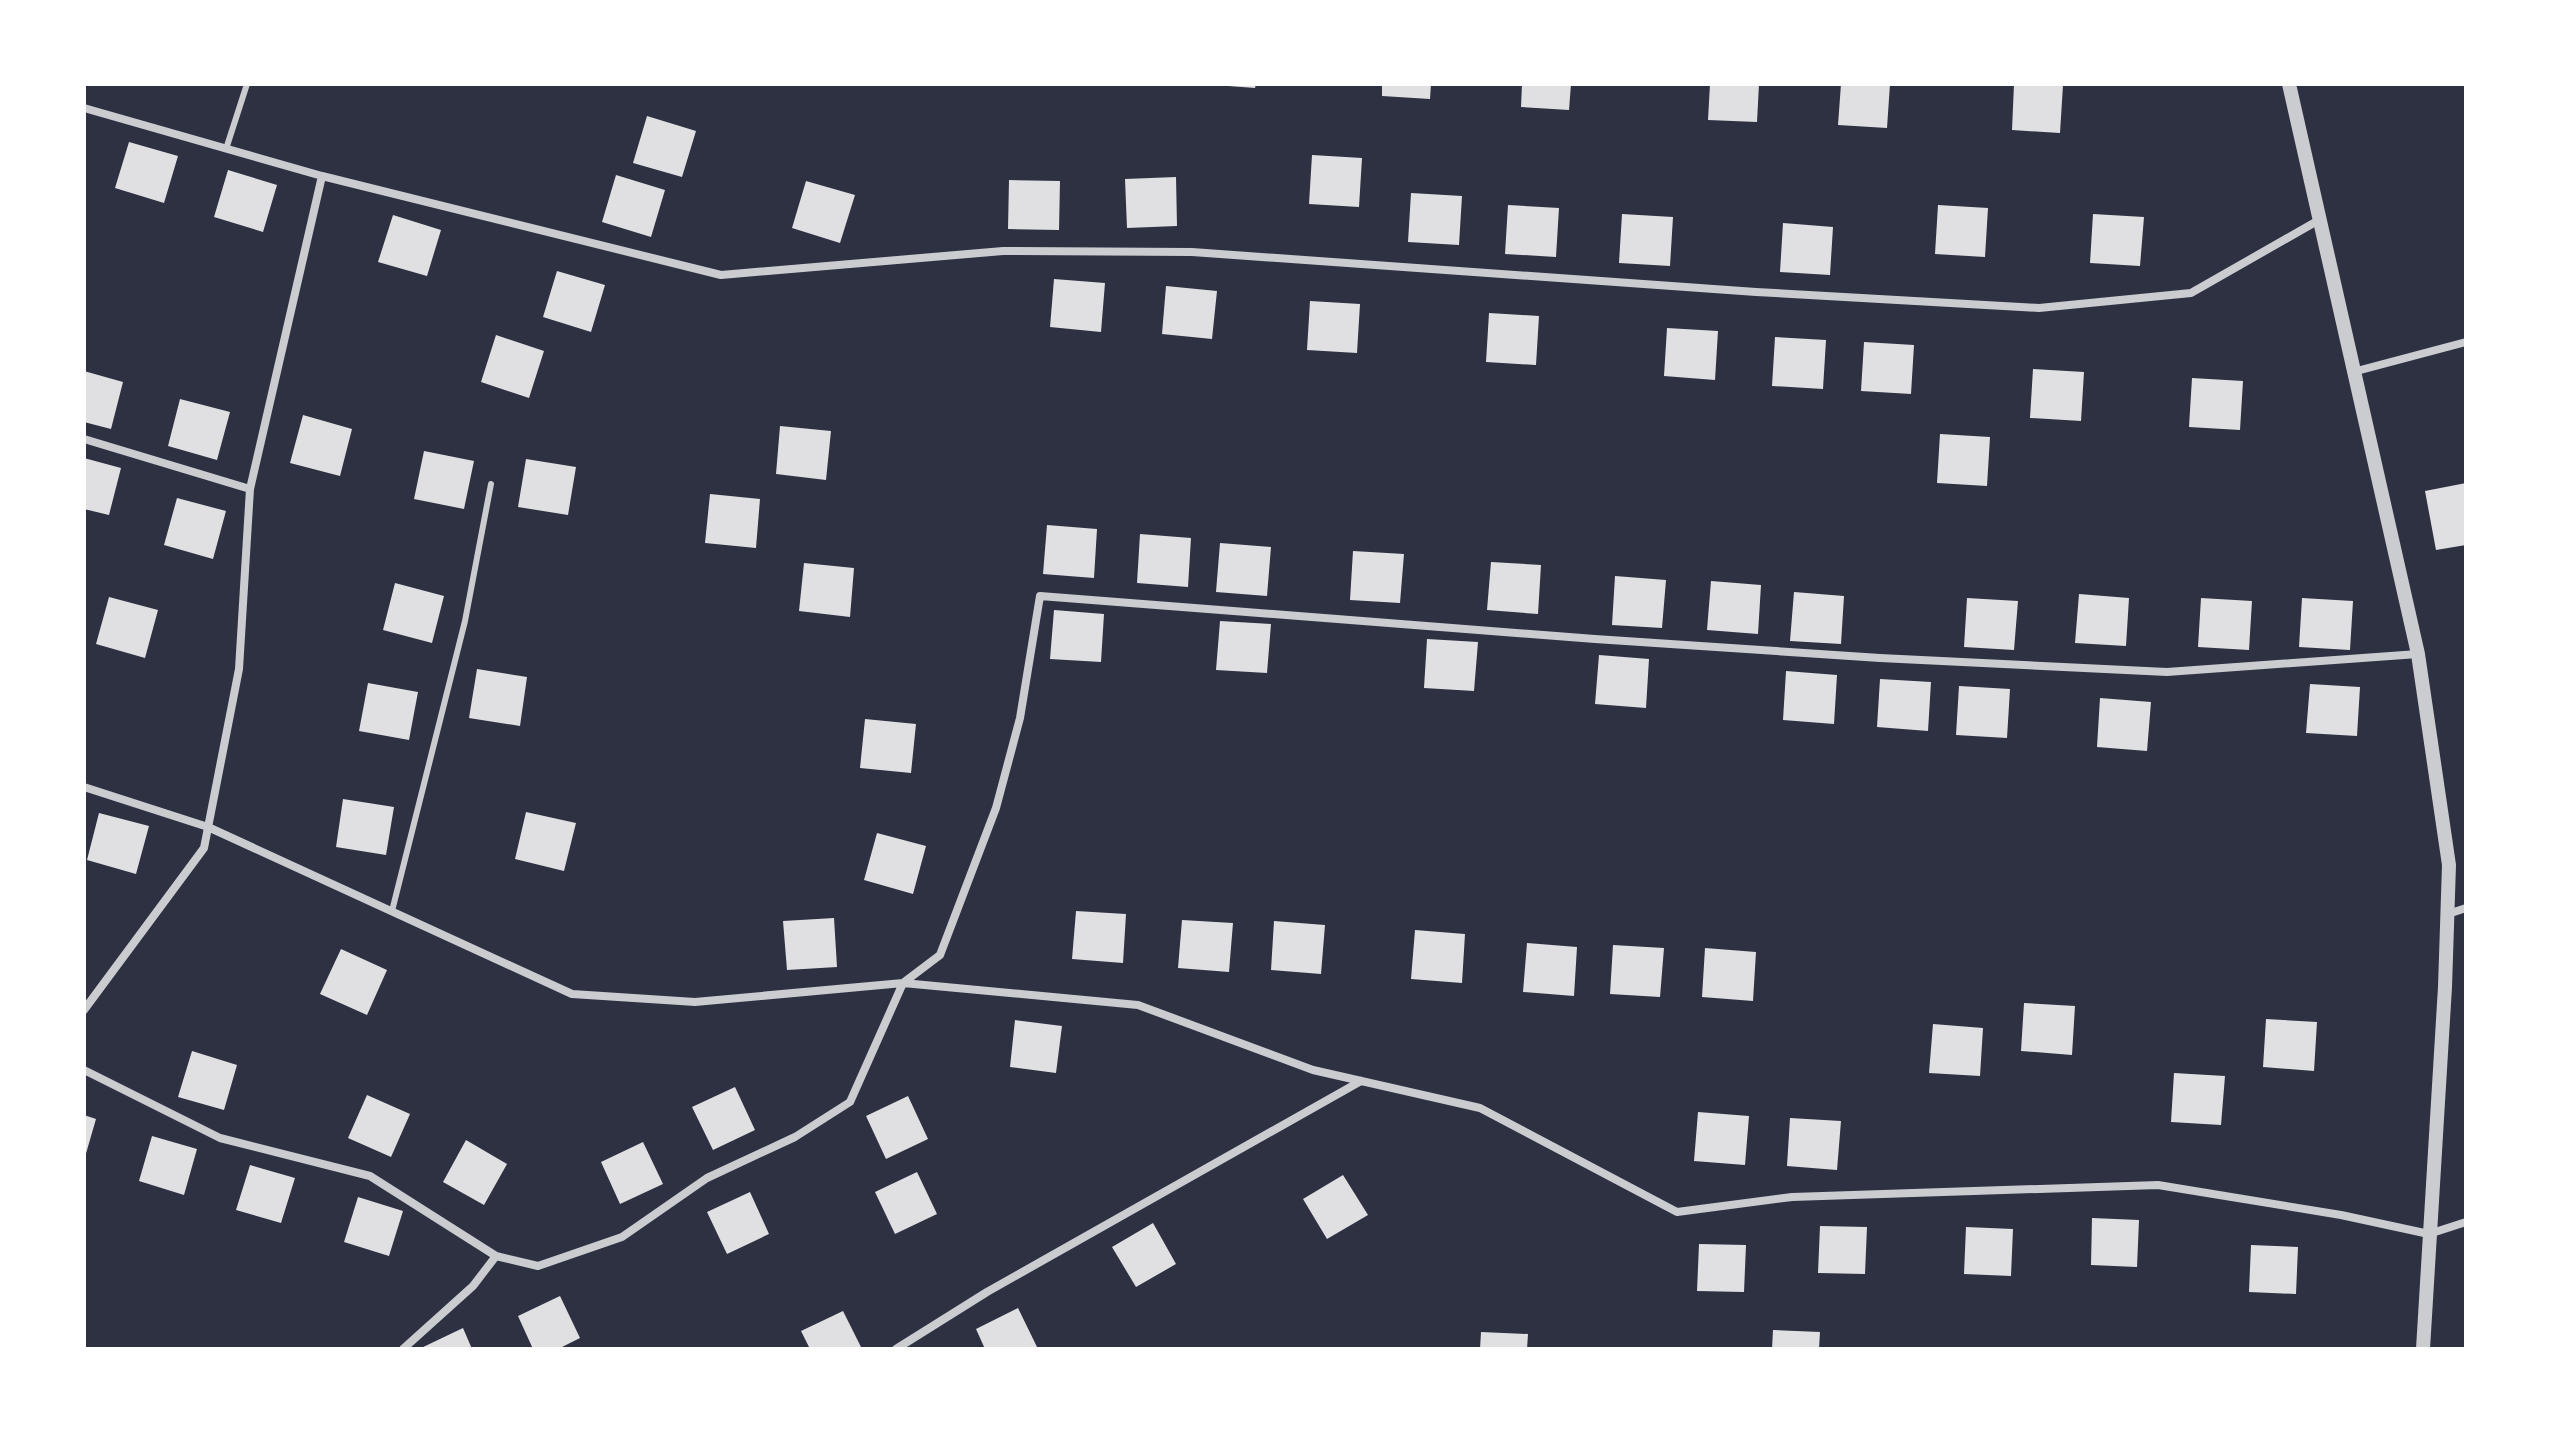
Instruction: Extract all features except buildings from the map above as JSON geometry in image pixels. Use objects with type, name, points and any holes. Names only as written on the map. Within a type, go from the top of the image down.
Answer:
[{"type":"street","points":[[2289,84],[2418,654],[2449,865],[2423,1349]]},
{"type":"street","points":[[84,108],[322,176],[721,275],[1003,251],[1192,252],[1740,291],[2039,308],[2191,293],[2319,220]]},
{"type":"street","points":[[84,1010],[204,848],[239,669],[250,489],[322,176]]},
{"type":"street","points":[[2353,372],[2466,342]]},
{"type":"street","points":[[84,439],[250,489]]},
{"type":"street","points":[[84,1070],[220,1138],[370,1176],[496,1256],[538,1266],[622,1237],[707,1178],[795,1137],[850,1102],[903,983],[940,955],[996,808],[1020,718],[1040,596],[1627,641],[1880,658],[2167,672],[2418,654]]},
{"type":"street","points":[[84,787],[208,827],[572,994],[695,1002],[903,983],[1138,1005],[1313,1070],[1480,1108],[1677,1212],[1792,1197],[2158,1185],[2341,1215],[2429,1234],[2466,1222]]},
{"type":"street","points":[[2448,914],[2466,908]]},
{"type":"street","points":[[896,1349],[987,1292],[1361,1081]]},
{"type":"street","points":[[403,1349],[473,1286],[496,1256]]},
{"type":"lane","points":[[226,149],[247,84]]},
{"type":"lane","points":[[392,911],[465,621],[491,484]]}]
